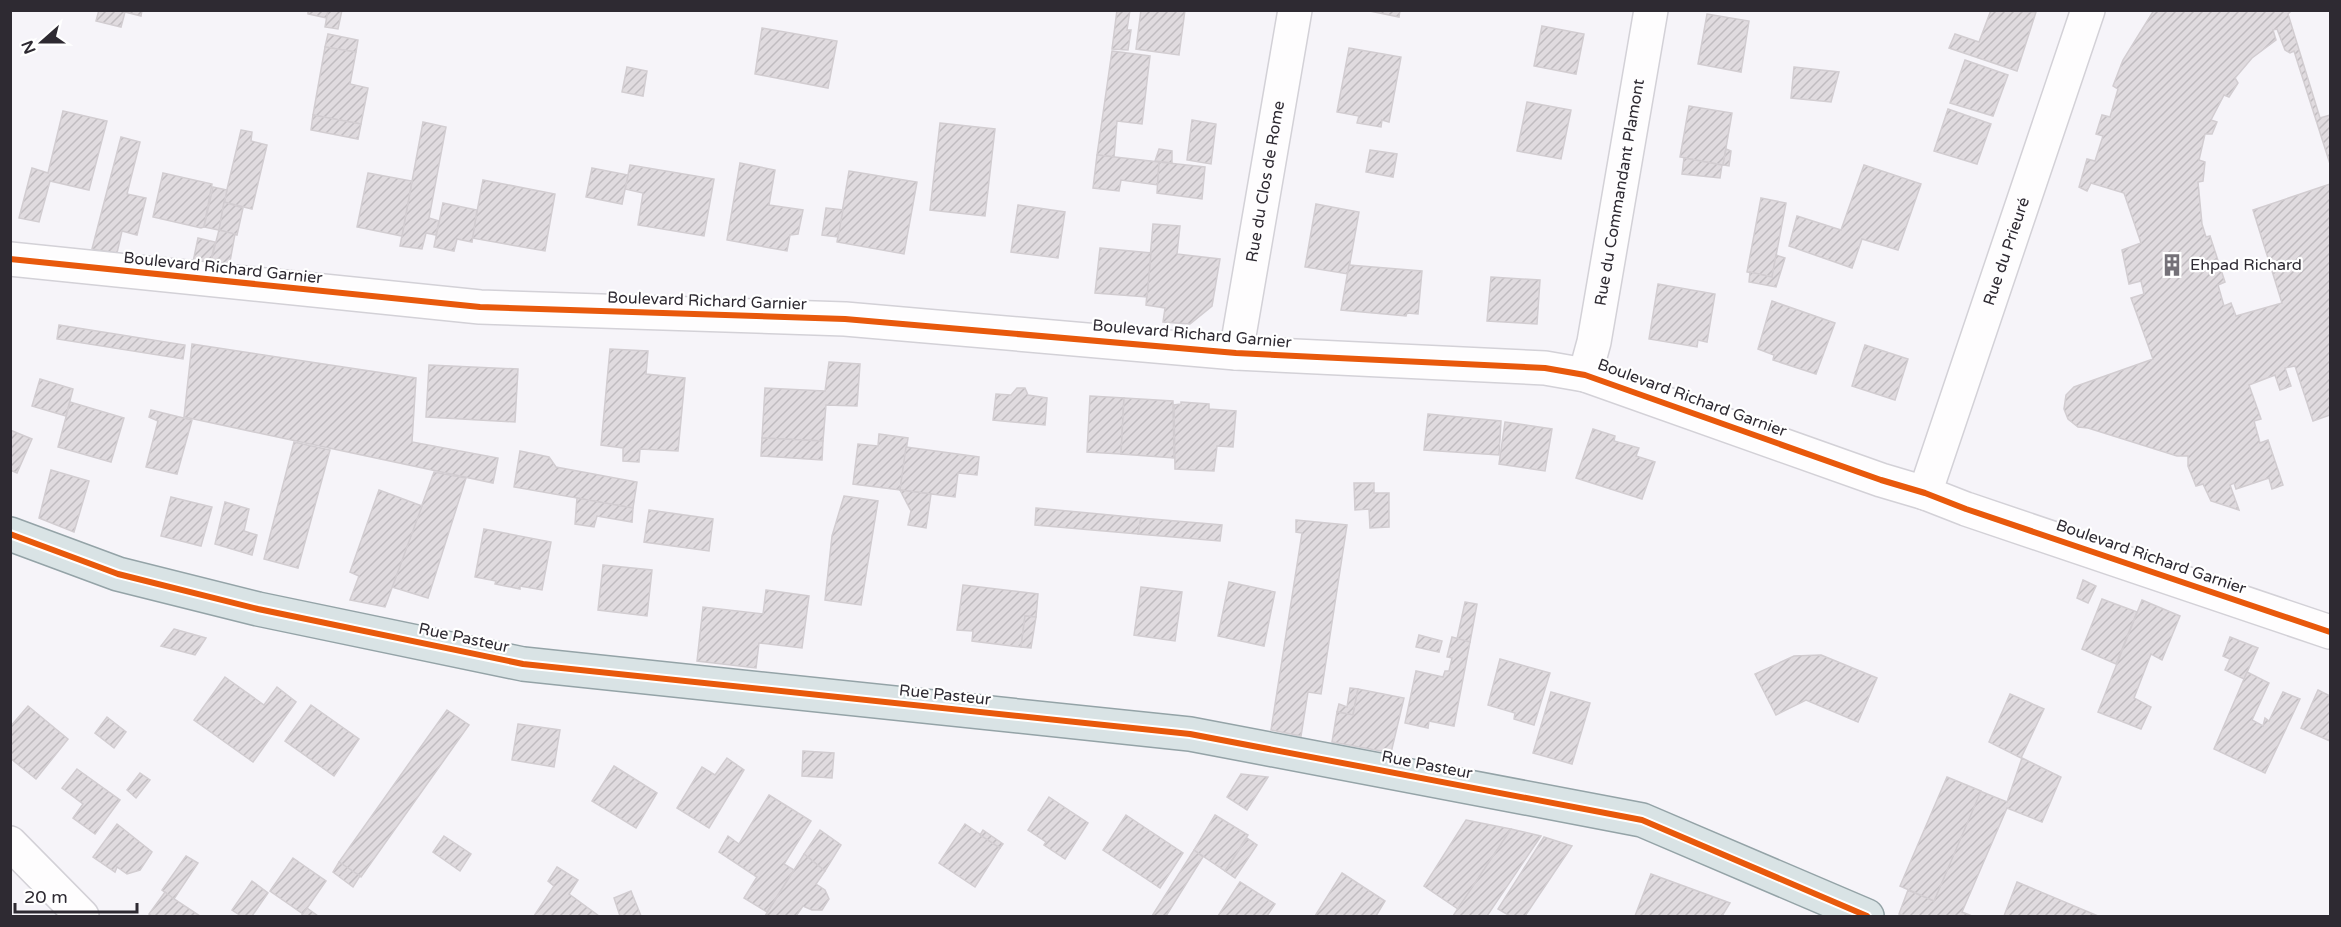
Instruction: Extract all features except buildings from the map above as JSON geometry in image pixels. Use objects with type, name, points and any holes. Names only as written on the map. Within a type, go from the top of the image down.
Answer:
[{"type":"main road","name":"Rue Pasteur","points":[[10,534],[118,574],[258,609],[522,663],[1190,734],[1642,820],[1867,916]]},
{"type":"street","name":"Rue du Clos de Rome","points":[[1236,353],[1295,10]]},
{"type":"street","name":"Rue du Commandant Plamont","points":[[1585,375],[1594,342],[1651,10]]},
{"type":"street","name":"Rue du Prieuré","points":[[1925,493],[2088,10]]},
{"type":"street","name":"Boulevard Richard Garnier","points":[[10,259],[480,307],[845,319],[1236,353],[1545,368],[1585,375],[1881,480],[2331,632]]},
{"type":"street","points":[[10,843],[82,916]]},
{"type":"cycle path","points":[[10,259],[480,307],[845,319],[1236,353],[1545,368],[1585,375],[1881,480],[2330,632]]},
{"type":"cycle path","points":[[10,534],[118,574],[258,609],[523,664],[1190,734],[1642,820],[1867,916]]},
{"type":"place","name":"Ehpad Richard","points":[[2172,265]]}]
